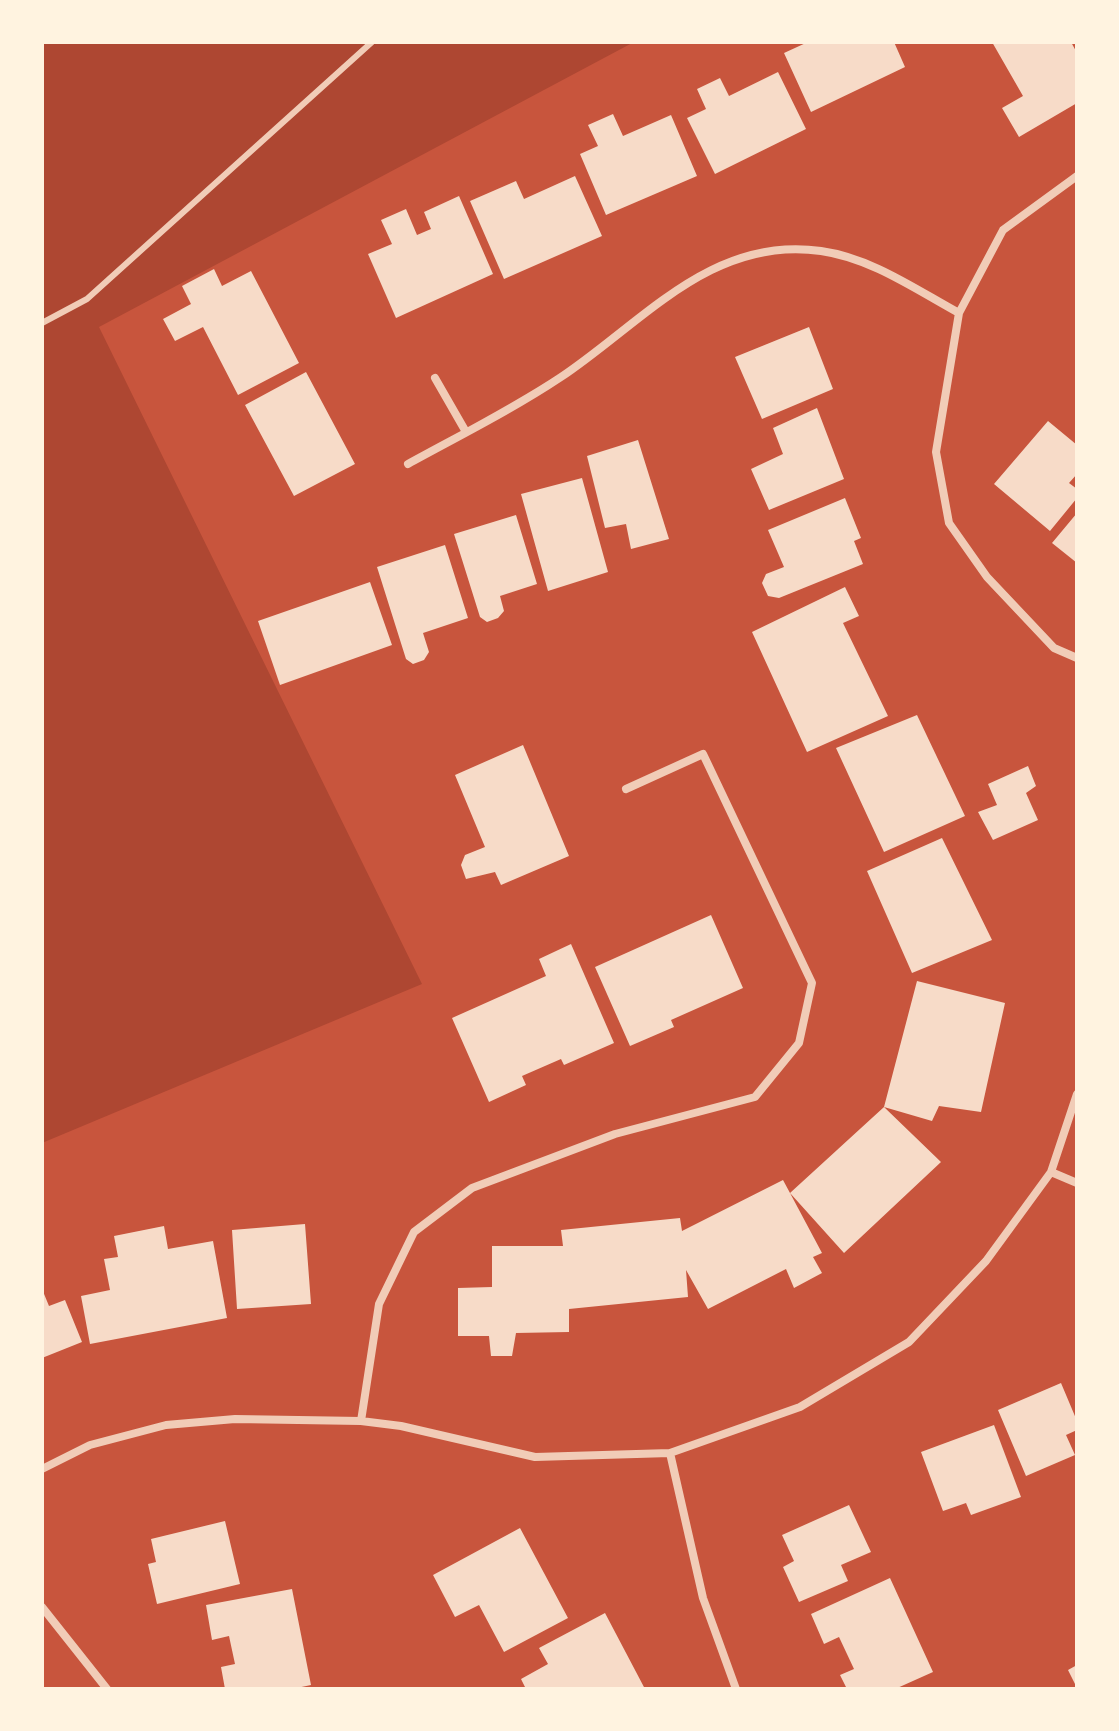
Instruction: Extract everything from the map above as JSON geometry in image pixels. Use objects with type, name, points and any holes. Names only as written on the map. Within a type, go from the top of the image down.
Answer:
[{"type":"street","points":[[1077,176],[1003,230],[959,313],[936,452],[949,523],[987,577],[1054,648],[1077,658]]},
{"type":"street","points":[[408,464],[562,376],[638,315],[699,274],[781,249],[820,250],[861,260],[959,313]]},
{"type":"street","points":[[435,378],[466,432]]},
{"type":"street","points":[[361,1421],[379,1304],[414,1232],[472,1188],[615,1134],[755,1097],[799,1043],[812,983],[703,754],[626,789]]},
{"type":"street","points":[[42,1469],[90,1445],[166,1425],[235,1419],[361,1421],[401,1426],[535,1457],[670,1453],[800,1407],[909,1342],[986,1261],[1051,1172],[1077,1094]]},
{"type":"street","points":[[1051,1172],[1077,1183]]},
{"type":"street","points":[[670,1453],[703,1598],[736,1689]]},
{"type":"street","points":[[42,1607],[107,1689]]},
{"type":"lane","points":[[42,323],[87,299],[372,42]]},
{"type":"shaded area","points":[[42,42],[634,42],[99,327],[422,984],[42,1143]]},
{"type":"building","points":[[808,42],[894,42],[905,67],[811,112],[784,53]]},
{"type":"building","points":[[992,42],[1071,42],[1077,53],[1077,103],[1019,137],[1002,108],[1023,96]]},
{"type":"building","points":[[778,72],[806,129],[715,174],[687,118],[706,109],[697,89],[720,78],[729,96]]},
{"type":"building","points":[[613,114],[623,136],[671,115],[697,176],[606,215],[580,154],[598,146],[588,125]]},
{"type":"building","points":[[575,176],[602,236],[504,279],[470,201],[516,181],[524,199]]},
{"type":"building","points":[[459,196],[493,274],[396,318],[368,254],[392,244],[381,220],[406,209],[417,235],[431,229],[424,212]]},
{"type":"building","points":[[214,269],[222,286],[251,271],[299,363],[238,395],[203,327],[175,341],[163,319],[191,304],[182,286]]},
{"type":"building","points":[[809,327],[833,389],[762,419],[735,357]]},
{"type":"building","points":[[306,372],[355,464],[294,496],[245,405]]},
{"type":"building","points":[[817,408],[844,479],[769,510],[751,469],[783,454],[773,428]]},
{"type":"building","points":[[1048,421],[1077,445],[1077,474],[1069,483],[1077,489],[1077,498],[1050,531],[994,484]]},
{"type":"building","points":[[638,440],[669,539],[631,549],[626,524],[605,528],[587,456]]},
{"type":"building","points":[[582,478],[608,572],[548,591],[521,494]]},
{"type":"building","points":[[845,498],[861,538],[854,541],[863,564],[779,598],[768,596],[762,583],[766,574],[784,567],[768,530]]},
{"type":"building","points":[[1077,513],[1077,563],[1052,543]]},
{"type":"building","points":[[516,515],[537,584],[500,596],[504,611],[498,618],[487,622],[480,617],[454,534]]},
{"type":"building","points":[[445,545],[468,618],[423,633],[429,652],[424,660],[413,664],[406,659],[377,567]]},
{"type":"building","points":[[370,582],[392,645],[280,685],[258,621]]},
{"type":"building","points":[[845,587],[859,616],[843,623],[888,716],[807,752],[752,632]]},
{"type":"building","points":[[917,715],[965,816],[884,852],[836,748]]},
{"type":"building","points":[[523,745],[569,856],[501,885],[495,872],[466,879],[461,865],[465,855],[485,847],[455,775]]},
{"type":"building","points":[[1028,766],[1036,786],[1026,793],[1038,820],[993,840],[978,812],[997,805],[988,784]]},
{"type":"building","points":[[942,838],[992,940],[912,973],[867,871]]},
{"type":"building","points":[[711,915],[743,988],[671,1020],[674,1027],[630,1046],[595,967]]},
{"type":"building","points":[[571,944],[614,1043],[564,1065],[561,1059],[522,1076],[526,1085],[489,1102],[452,1018],[546,976],[539,959]]},
{"type":"building","points":[[917,981],[1005,1003],[981,1112],[939,1106],[932,1121],[884,1107]]},
{"type":"building","points":[[884,1107],[941,1162],[844,1253],[790,1193]]},
{"type":"building","points":[[783,1180],[822,1253],[813,1257],[822,1273],[794,1288],[786,1269],[708,1309],[686,1270],[688,1297],[569,1309],[569,1332],[516,1333],[512,1356],[491,1356],[489,1336],[458,1336],[458,1288],[492,1287],[492,1246],[563,1246],[561,1230],[680,1218],[682,1231]]},
{"type":"building","points":[[305,1224],[311,1304],[237,1309],[232,1230]]},
{"type":"building","points":[[164,1226],[168,1249],[213,1241],[227,1318],[90,1344],[81,1296],[110,1290],[104,1259],[118,1257],[114,1236]]},
{"type":"building","points":[[42,1289],[49,1306],[65,1300],[82,1342],[42,1358]]},
{"type":"building","points":[[1061,1383],[1077,1421],[1077,1430],[1066,1435],[1075,1455],[1026,1476],[998,1410]]},
{"type":"building","points":[[994,1425],[1021,1497],[971,1515],[966,1503],[943,1511],[921,1452]]},
{"type":"building","points":[[849,1505],[871,1552],[841,1565],[848,1581],[799,1602],[783,1567],[794,1561],[782,1535]]},
{"type":"building","points":[[225,1521],[240,1584],[157,1604],[148,1564],[156,1562],[151,1539]]},
{"type":"building","points":[[520,1528],[568,1618],[504,1652],[479,1605],[455,1617],[433,1575]]},
{"type":"building","points":[[890,1578],[933,1672],[895,1689],[847,1689],[840,1675],[854,1669],[839,1637],[824,1644],[811,1614]]},
{"type":"building","points":[[292,1589],[311,1685],[292,1689],[225,1689],[221,1667],[235,1664],[229,1636],[212,1640],[206,1605]]},
{"type":"building","points":[[605,1613],[645,1689],[526,1689],[521,1679],[548,1664],[539,1648]]},
{"type":"building","points":[[1077,1665],[1077,1688],[1068,1670]]}]
